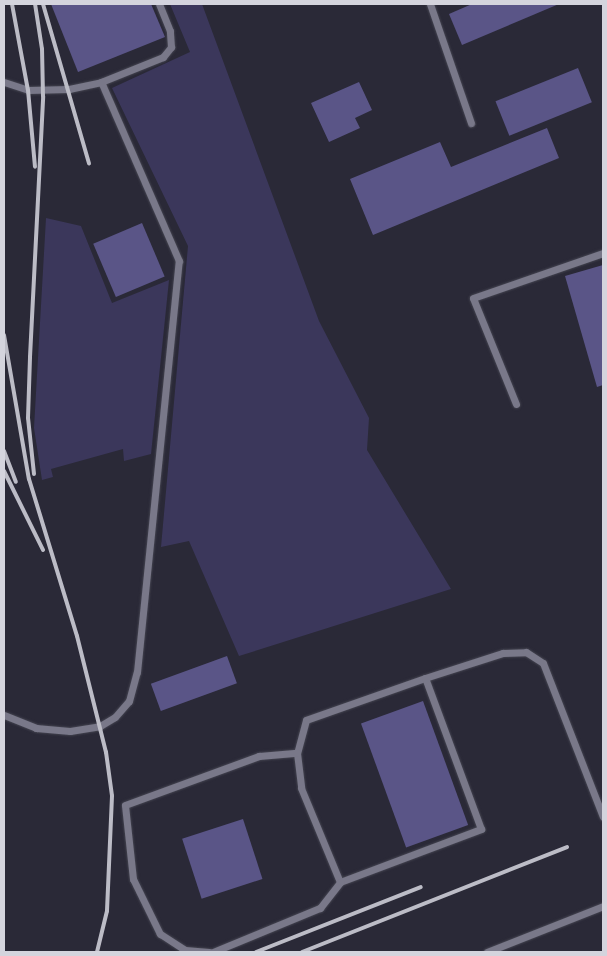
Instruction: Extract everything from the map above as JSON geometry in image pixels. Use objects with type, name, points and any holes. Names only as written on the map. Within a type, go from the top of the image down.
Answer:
[{"type":"lane","points":[[4,82],[28,90],[43,90],[101,82],[163,57],[171,47],[170,31],[159,4]]},
{"type":"lane","points":[[430,4],[471,123]]},
{"type":"lane","points":[[4,715],[36,728],[70,731],[100,726],[115,717],[130,701],[137,672],[179,261],[101,82]]},
{"type":"lane","points":[[516,404],[473,298],[603,253]]},
{"type":"lane","points":[[340,882],[301,788],[297,753],[306,720],[424,678],[503,653],[526,652],[543,663],[603,817]]},
{"type":"lane","points":[[213,952],[320,908],[340,882],[480,829],[424,678]]},
{"type":"lane","points":[[209,952],[185,950],[160,934],[133,879],[125,805],[259,756],[297,753]]},
{"type":"lane","points":[[488,952],[603,906]]},
{"type":"shaded area","points":[[170,4],[202,4],[319,321],[369,418],[367,450],[451,589],[239,656],[189,541],[161,547],[188,246],[112,88],[190,52]]},
{"type":"shaded area","points":[[46,218],[81,226],[112,303],[169,280],[151,454],[124,461],[123,449],[51,469],[53,477],[42,480],[34,428]]},
{"type":"building","points":[[51,4],[151,4],[165,37],[78,72]]},
{"type":"building","points":[[472,4],[559,4],[462,45],[449,14]]},
{"type":"building","points":[[578,68],[592,102],[509,136],[495,101]]},
{"type":"building","points":[[359,82],[372,110],[355,118],[360,128],[329,142],[311,103]]},
{"type":"building","points":[[547,128],[559,158],[373,235],[350,179],[440,142],[451,167]]},
{"type":"building","points":[[142,223],[165,276],[116,297],[93,244]]},
{"type":"building","points":[[603,265],[603,385],[597,387],[565,276]]},
{"type":"building","points":[[227,656],[237,683],[161,711],[151,684]]},
{"type":"building","points":[[423,701],[468,825],[406,848],[361,724]]},
{"type":"building","points":[[243,819],[262,879],[202,899],[182,839]]},
{"type":"railway","points":[[12,4],[28,90],[35,167]]},
{"type":"railway","points":[[34,474],[28,418],[43,96],[42,49],[35,4]]},
{"type":"railway","points":[[43,4],[89,163]]},
{"type":"railway","points":[[4,335],[29,479],[77,636],[106,752],[112,796],[107,911],[97,952]]},
{"type":"railway","points":[[4,451],[16,482]]},
{"type":"railway","points":[[4,471],[43,550]]},
{"type":"railway","points":[[302,952],[567,847]]},
{"type":"railway","points":[[256,952],[421,887]]}]
